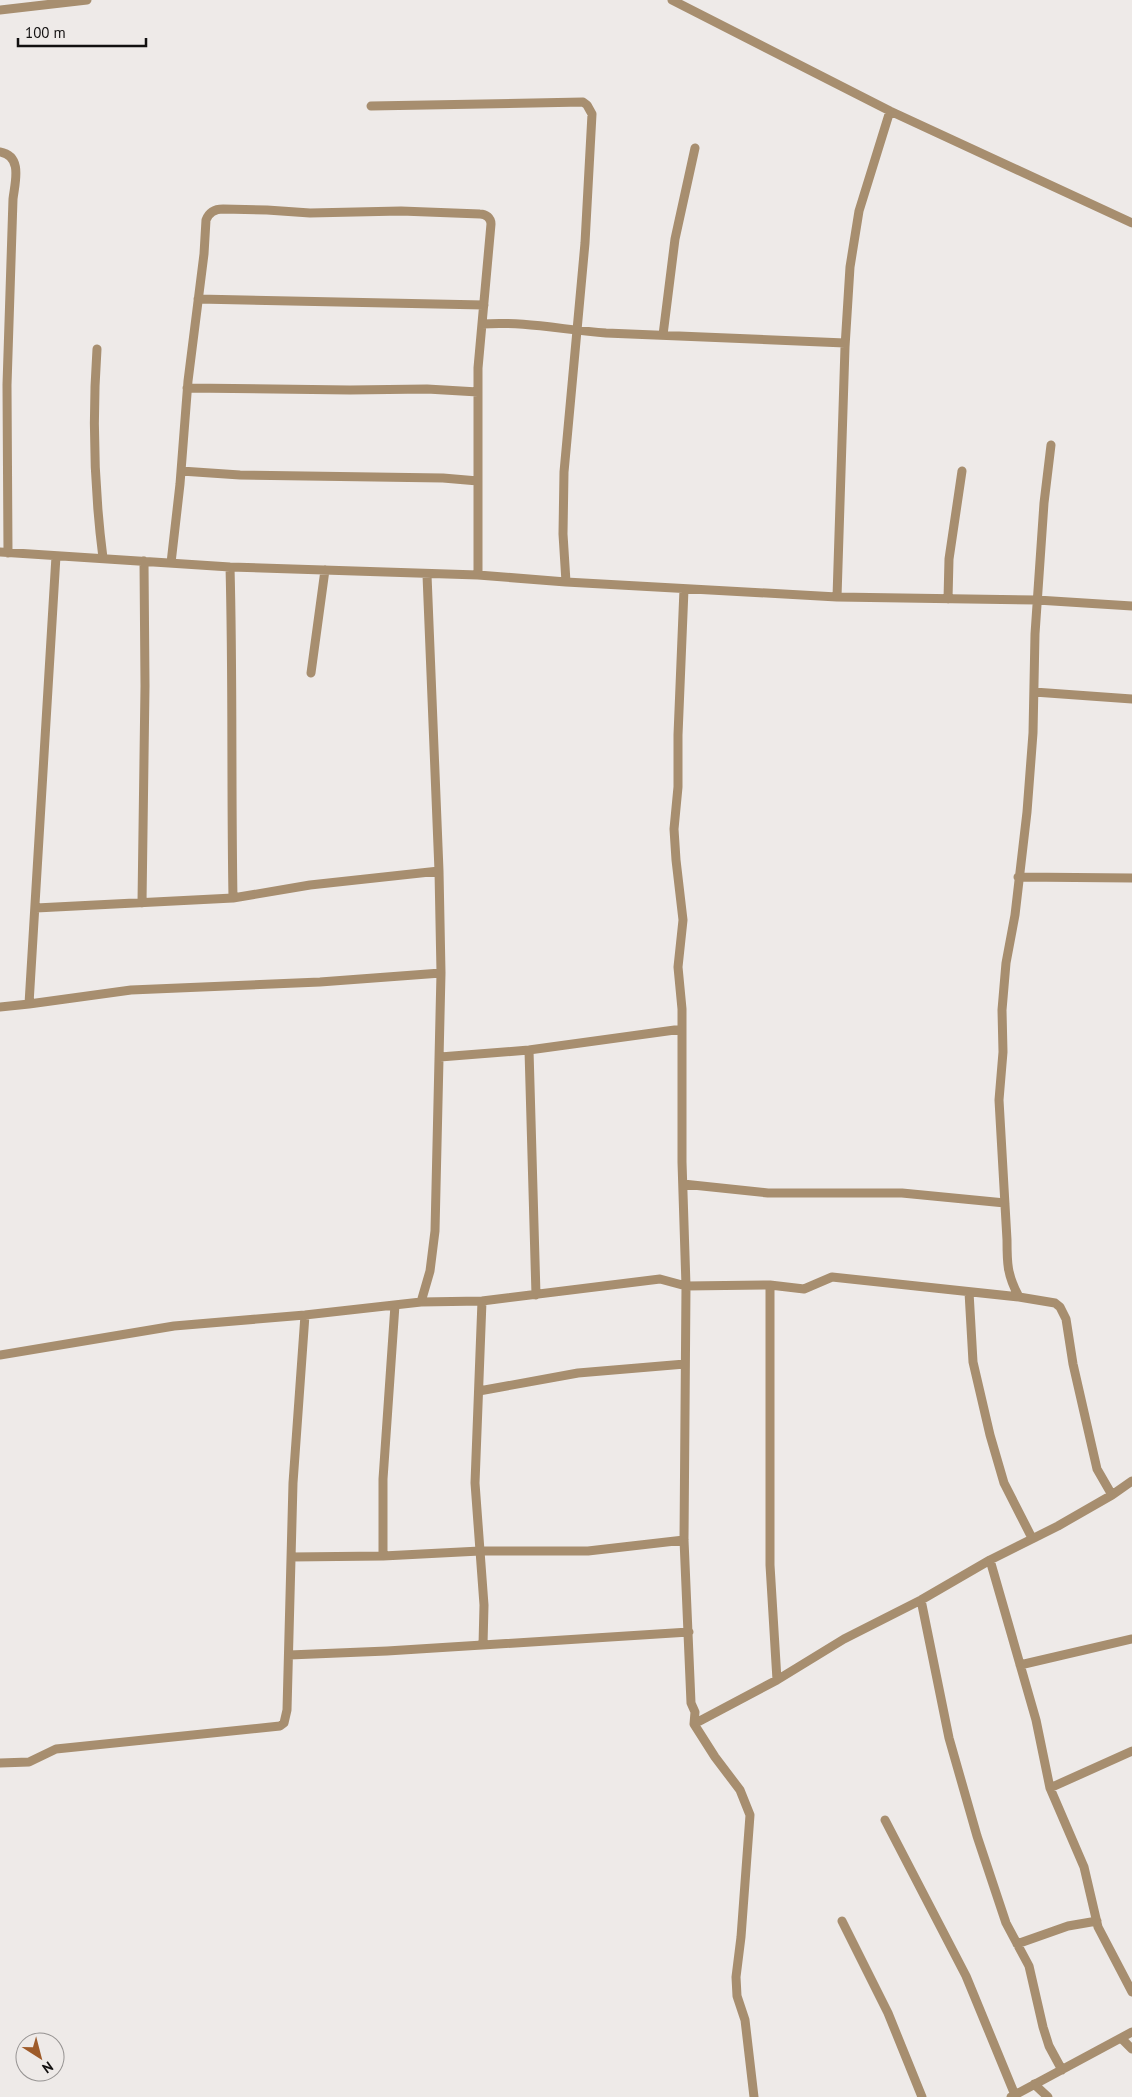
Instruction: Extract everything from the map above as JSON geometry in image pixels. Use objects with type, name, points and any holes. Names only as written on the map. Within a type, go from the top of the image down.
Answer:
[{"type":"street","points":[[0,10],[88,0]]},
{"type":"street","points":[[672,0],[890,111],[979,154],[1132,223]]},
{"type":"street","points":[[371,106],[583,102],[592,114],[578,331],[564,472],[563,534],[566,582]]},
{"type":"street","points":[[837,597],[845,343],[850,267],[858,211],[890,111]]},
{"type":"street","points":[[663,335],[675,239],[695,148]]},
{"type":"street","points":[[0,152],[11,157],[15,162],[16,169],[7,385],[4,552],[230,567],[427,575],[478,575],[566,582],[837,597],[1038,600],[1132,606]]},
{"type":"street","points":[[171,563],[181,471],[187,388],[208,215],[216,209],[310,213],[400,211],[484,214],[490,219],[491,224],[478,392],[478,575]]},
{"type":"street","points":[[198,299],[484,304]]},
{"type":"street","points":[[482,324],[543,325],[578,331],[845,343]]},
{"type":"street","points":[[97,349],[94,397],[94,468],[103,558]]},
{"type":"street","points":[[187,388],[427,389],[478,392]]},
{"type":"street","points":[[1019,1297],[1010,1281],[1008,1271],[999,1100],[1002,1010],[1029,782],[1044,502],[1051,445]]},
{"type":"street","points":[[948,599],[948,559],[962,470]]},
{"type":"street","points":[[181,471],[250,475],[444,478],[478,481]]},
{"type":"street","points":[[29,1004],[56,556]]},
{"type":"street","points":[[142,903],[145,686],[144,561]]},
{"type":"street","points":[[230,567],[233,670],[231,778],[233,898]]},
{"type":"street","points":[[311,673],[325,570]]},
{"type":"street","points":[[422,1302],[430,1271],[435,1231],[441,973],[439,871],[427,575]]},
{"type":"street","points":[[684,588],[678,726],[678,786],[674,830],[684,920],[678,966],[682,1030],[686,1286],[684,1540],[691,1703],[695,1712],[694,1724],[715,1757],[740,1790],[750,1815],[736,1978],[744,2020],[754,2097]]},
{"type":"street","points":[[1034,692],[1132,699]]},
{"type":"street","points":[[36,908],[233,898],[310,885],[439,871]]},
{"type":"street","points":[[1018,877],[1132,878]]},
{"type":"street","points":[[0,1007],[131,990],[320,982],[441,973]]},
{"type":"street","points":[[440,1057],[529,1050],[682,1030]]},
{"type":"street","points":[[529,1050],[536,1295]]},
{"type":"street","points":[[683,1184],[768,1193],[902,1194],[1005,1203]]},
{"type":"street","points":[[0,1355],[174,1326],[305,1315],[422,1302],[482,1301],[660,1279],[686,1286],[770,1285],[804,1289],[832,1277],[1019,1297],[1054,1303],[1062,1311],[1066,1319],[1073,1364],[1096,1469],[1112,1495]]},
{"type":"street","points":[[770,1285],[770,1564],[777,1680]]},
{"type":"street","points":[[969,1292],[973,1362],[990,1435],[1004,1483],[1032,1538]]},
{"type":"street","points":[[482,1301],[475,1483],[484,1605],[484,1645]]},
{"type":"street","points":[[383,1556],[383,1479],[395,1305]]},
{"type":"street","points":[[0,1763],[29,1762],[56,1749],[280,1726],[286,1718],[293,1483],[305,1315]]},
{"type":"street","points":[[479,1391],[578,1373],[685,1364]]},
{"type":"street","points":[[694,1724],[777,1680],[844,1639],[921,1600],[990,1560],[1058,1526],[1112,1495],[1132,1481]]},
{"type":"street","points":[[291,1557],[383,1556],[480,1551],[588,1551],[684,1540]]},
{"type":"street","points":[[990,1560],[1036,1720],[1050,1788],[1084,1867],[1089,1896],[1098,1928],[1132,1992]]},
{"type":"street","points":[[921,1600],[949,1738],[977,1836],[1006,1923],[1029,1966],[1049,2046],[1062,2070]]},
{"type":"street","points":[[289,1655],[388,1651],[689,1632]]},
{"type":"street","points":[[1020,1665],[1132,1638]]},
{"type":"street","points":[[1050,1788],[1132,1751]]},
{"type":"street","points":[[885,1820],[966,1976],[1013,2096],[1132,2032]]},
{"type":"street","points":[[842,1921],[888,2012],[922,2097]]},
{"type":"street","points":[[1017,1944],[1068,1926],[1097,1921]]},
{"type":"street","points":[[1121,2038],[1132,2049]]},
{"type":"street","points":[[1034,2084],[1048,2097]]}]
